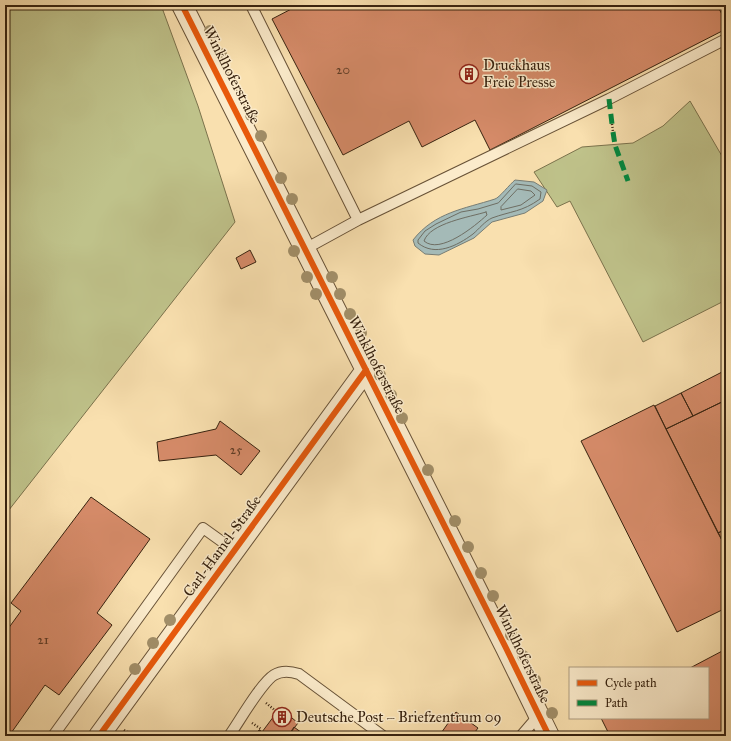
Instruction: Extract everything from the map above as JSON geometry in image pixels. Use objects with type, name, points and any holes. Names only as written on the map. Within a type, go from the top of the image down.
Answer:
[{"type":"street","name":"Winklhoferstraße","points":[[182,5],[549,736]]},
{"type":"street","name":"Carl-Hamel-Straße","points":[[100,736],[366,370]]},
{"type":"lane","points":[[250,5],[358,220]]},
{"type":"lane","points":[[305,249],[358,220],[609,99],[726,39]]},
{"type":"lane","points":[[53,736],[203,528],[235,551]]},
{"type":"lane","points":[[229,736],[269,679],[281,672],[292,671],[299,674],[383,736]]},
{"type":"lane","points":[[521,736],[539,715]]},
{"type":"path","points":[[612,124],[613,132]]},
{"type":"green space","points":[[5,5],[161,5],[198,106],[235,222],[5,515]]},
{"type":"green space","points":[[690,101],[726,163],[726,300],[643,342],[570,201],[557,207],[534,172],[582,147],[633,143],[663,126]]},
{"type":"water","points":[[515,180],[534,182],[547,190],[543,201],[525,213],[492,222],[474,238],[439,255],[425,254],[415,246],[413,240],[431,223],[440,217],[495,199]]},
{"type":"building","name":"Druckhaus Freie Presse","points":[[299,5],[717,5],[726,22],[726,29],[490,150],[475,120],[422,147],[409,121],[343,155],[272,19]]},
{"type":"building","points":[[250,250],[256,262],[241,269],[236,258]]},
{"type":"building","points":[[724,371],[726,375],[726,400],[693,416],[681,393]]},
{"type":"building","points":[[681,393],[693,416],[666,429],[655,406]]},
{"type":"building","points":[[726,400],[726,529],[718,533],[666,429]]},
{"type":"building","points":[[654,405],[726,548],[726,608],[677,632],[581,441]]},
{"type":"building","points":[[220,421],[260,451],[241,475],[216,455],[159,461],[157,442],[216,429]]},
{"type":"building","points":[[91,497],[150,539],[97,613],[112,625],[59,695],[45,685],[9,736],[5,736],[5,633],[21,611],[11,603]]},
{"type":"building","points":[[726,529],[726,548],[718,533]]},
{"type":"building","points":[[726,649],[726,736],[610,736],[602,719],[709,719],[709,667],[692,667]]},
{"type":"building","name":"Deutsche Post – Briefzentrum 09","points":[[280,708],[298,723],[288,736],[259,736]]},
{"type":"building","points":[[456,712],[478,728],[472,736],[439,736]]},
{"type":"building","points":[[294,727],[306,736],[288,736]]},
{"type":"building","points":[[259,730],[262,733],[259,736],[254,736]]},
{"type":"marked path","points":[[609,99],[612,124]]},
{"type":"marked path","points":[[613,132],[615,145],[628,181]]},
{"type":"cycle path","points":[[182,5],[549,736]]},
{"type":"cycle path","points":[[99,736],[366,370]]},
{"type":"place","name":"Druckhaus Freie Presse","points":[[469,74]]},
{"type":"place","name":"Deutsche Post – Briefzentrum 09","points":[[282,717]]}]
